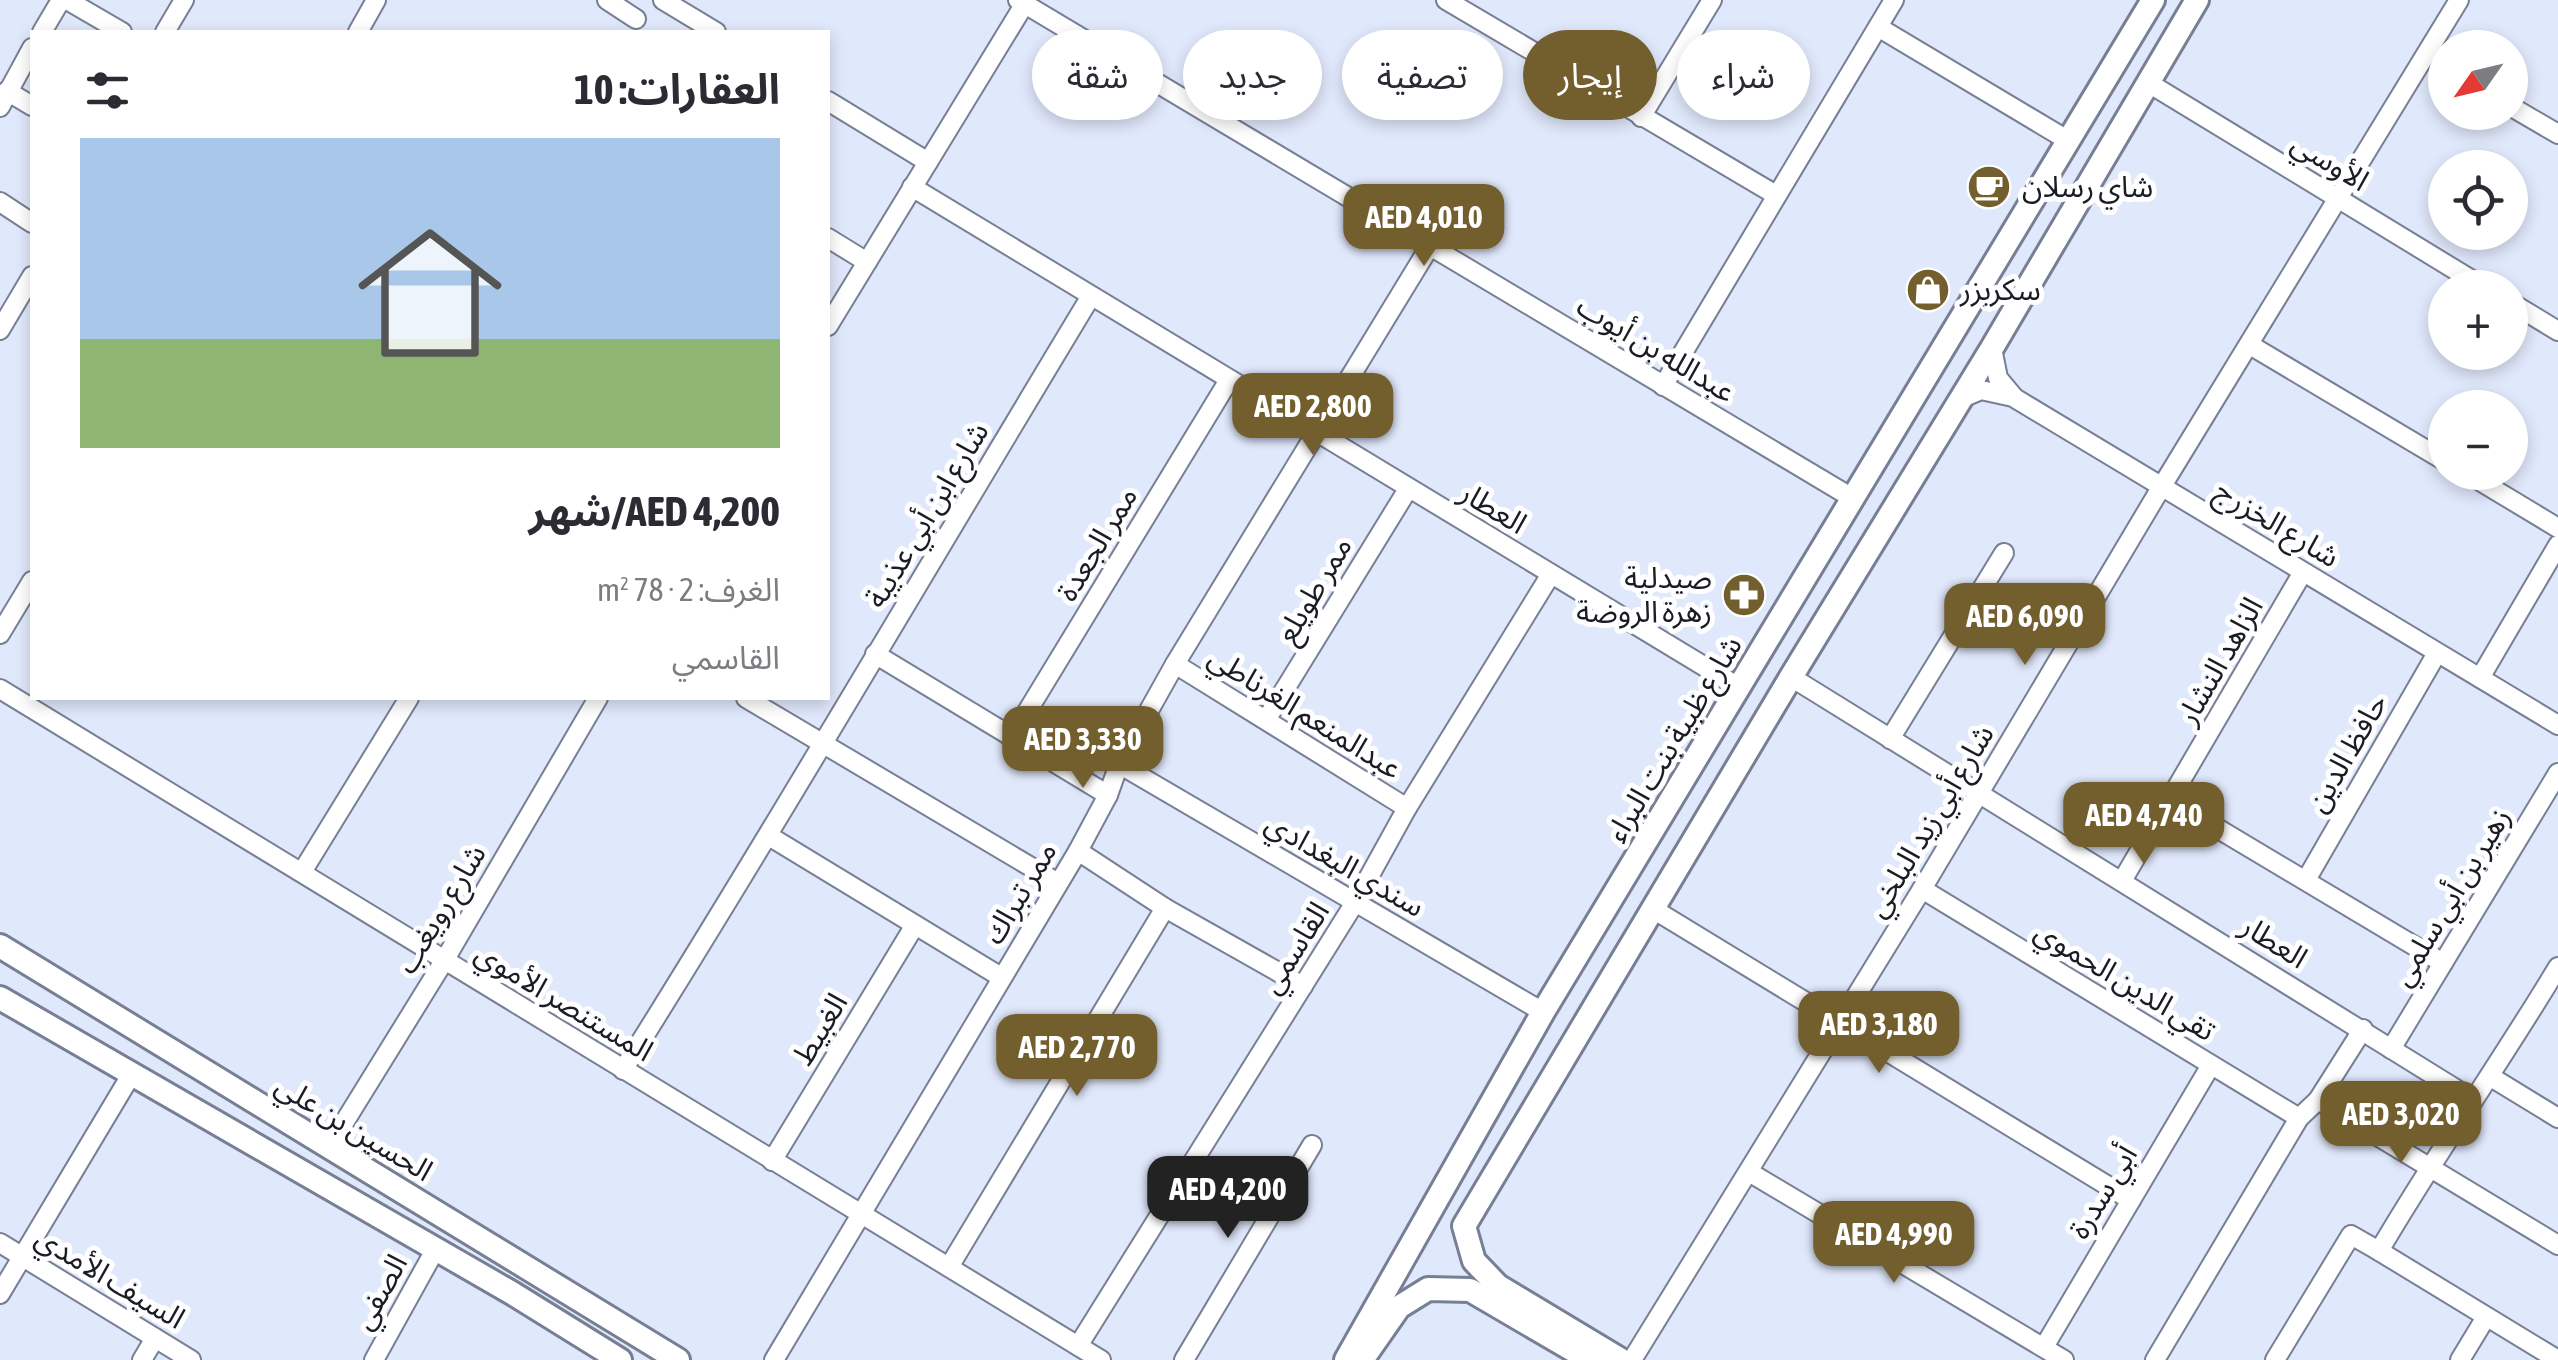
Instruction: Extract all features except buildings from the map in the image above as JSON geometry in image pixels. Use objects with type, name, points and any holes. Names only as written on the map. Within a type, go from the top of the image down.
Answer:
[{"type":"street","points":[[43,30],[64,0],[118,30]]},
{"type":"street","points":[[165,30],[184,0]]},
{"type":"street","points":[[359,30],[376,0]]},
{"type":"street","points":[[607,0],[636,18]]},
{"type":"street","points":[[662,0],[713,30]]},
{"type":"street","points":[[1446,0],[1469,6],[1523,41]]},
{"type":"street","points":[[1657,92],[1712,0]]},
{"type":"street","points":[[1663,386],[1894,0]]},
{"type":"street","name":"شارع ظبية بنت البراء","points":[[1346,1360],[1543,1012],[2153,0]]},
{"type":"street","points":[[1621,1360],[1498,1286],[1474,1261],[1464,1226],[2197,0]]},
{"type":"street","name":"شارع أبي زيد البلخي","points":[[1632,1360],[1922,889],[2459,0]]},
{"type":"street","points":[[830,323],[1023,1]]},
{"type":"street","name":"عبدالله بن أيوب","points":[[1023,1],[1854,499]]},
{"type":"street","points":[[1878,28],[2069,142]]},
{"type":"street","points":[[30,52],[4,99],[30,106]]},
{"type":"street","name":"الأوسي","points":[[2147,82],[2455,270]]},
{"type":"street","points":[[830,102],[928,162]]},
{"type":"street","points":[[2528,116],[2558,134]]},
{"type":"street","points":[[1647,120],[1776,196]]},
{"type":"street","name":"العطار","points":[[912,187],[1740,688]]},
{"type":"street","points":[[0,202],[30,222]]},
{"type":"street","points":[[830,239],[867,262]]},
{"type":"street","name":"ممر تبراك","points":[[774,1360],[1078,851],[1175,664],[1430,246]]},
{"type":"street","points":[[0,330],[30,279]]},
{"type":"street","name":"شارع ابن أبي عذيبة","points":[[622,1070],[770,836],[1091,296]]},
{"type":"street","points":[[2528,313],[2558,331]]},
{"type":"street","points":[[2250,344],[2428,451]]},
{"type":"street","points":[[1992,348],[1998,378],[2013,396]]},
{"type":"street","name":"ممر الجعدة","points":[[1012,738],[1230,380]]},
{"type":"street","points":[[1962,398],[1980,390],[2013,396]]},
{"type":"street","name":"شارع الخزرج","points":[[2013,396],[2558,724]]},
{"type":"street","name":"ممر طويلع","points":[[1266,720],[1408,489]]},
{"type":"street","points":[[2495,490],[2558,528]]},
{"type":"street","points":[[2480,678],[2558,545]]},
{"type":"street","points":[[1890,739],[2004,553]]},
{"type":"street","name":"الزاهد النشار","points":[[2122,881],[2304,572]]},
{"type":"street","name":"القاسمي","points":[[1078,1346],[1304,986],[1407,808],[1551,574]]},
{"type":"street","points":[[0,634],[30,584]]},
{"type":"street","name":"حافظ الدين","points":[[2306,880],[2437,653]]},
{"type":"street","points":[[875,654],[1108,794]]},
{"type":"street","name":"عبدالمنعم الغرناطي","points":[[1175,664],[1407,808]]},
{"type":"street","name":"العطار","points":[[1791,676],[2472,1098]]},
{"type":"street","name":"المستنصر الأموي","points":[[0,689],[1101,1360]]},
{"type":"street","points":[[302,872],[408,700]]},
{"type":"street","name":"شارع رويغب","points":[[329,1147],[444,961],[596,700]]},
{"type":"street","points":[[749,700],[1058,883]]},
{"type":"street","name":"سندي البغدادي","points":[[1120,764],[1543,1012]]},
{"type":"street","name":"زهير بن أبي سلمي","points":[[2391,1049],[2558,773]]},
{"type":"street","points":[[2170,800],[2443,964]]},
{"type":"street","points":[[770,836],[1001,978]]},
{"type":"street","points":[[1078,851],[1165,908],[1304,986]]},
{"type":"street","name":"تقي الدين الحموي","points":[[1922,889],[2300,1118]]},
{"type":"street","points":[[949,1267],[1165,908]]},
{"type":"street","points":[[1654,909],[2131,1200]]},
{"type":"street","name":"الغبيط","points":[[772,1162],[914,925]]},
{"type":"street","name":"الحسين بن علي","points":[[0,946],[678,1360]]},
{"type":"street","points":[[2378,1251],[2558,967]]},
{"type":"street","points":[[0,998],[512,1292],[620,1360]]},
{"type":"street","points":[[2155,1360],[2300,1118],[2318,1100],[2362,1029]]},
{"type":"street","name":"أبي سدرة","points":[[2044,1348],[2211,1065]]},
{"type":"street","points":[[0,1294],[130,1075]]},
{"type":"street","points":[[2491,1077],[2558,1118]]},
{"type":"street","points":[[2318,1100],[2558,1245]]},
{"type":"street","points":[[1184,1360],[1312,1145]]},
{"type":"street","points":[[1749,1172],[2064,1360]]},
{"type":"street","points":[[2275,1360],[2352,1235],[2558,1360]]},
{"type":"street","name":"السيف الأمدي","points":[[0,1243],[191,1360]]},
{"type":"street","name":"الصفي","points":[[374,1360],[435,1250]]},
{"type":"street","points":[[1362,1360],[1399,1308],[1428,1290],[1470,1290],[1590,1360]]},
{"type":"street","points":[[2460,1360],[2486,1316]]},
{"type":"street","points":[[142,1360],[155,1338]]},
{"type":"place","name":"شاي رسلان","points":[[1989,187]]},
{"type":"place","name":"سكربزر","points":[[1928,290]]},
{"type":"place","name":"صيدلية زهرة الروضة","points":[[1744,595]]}]
